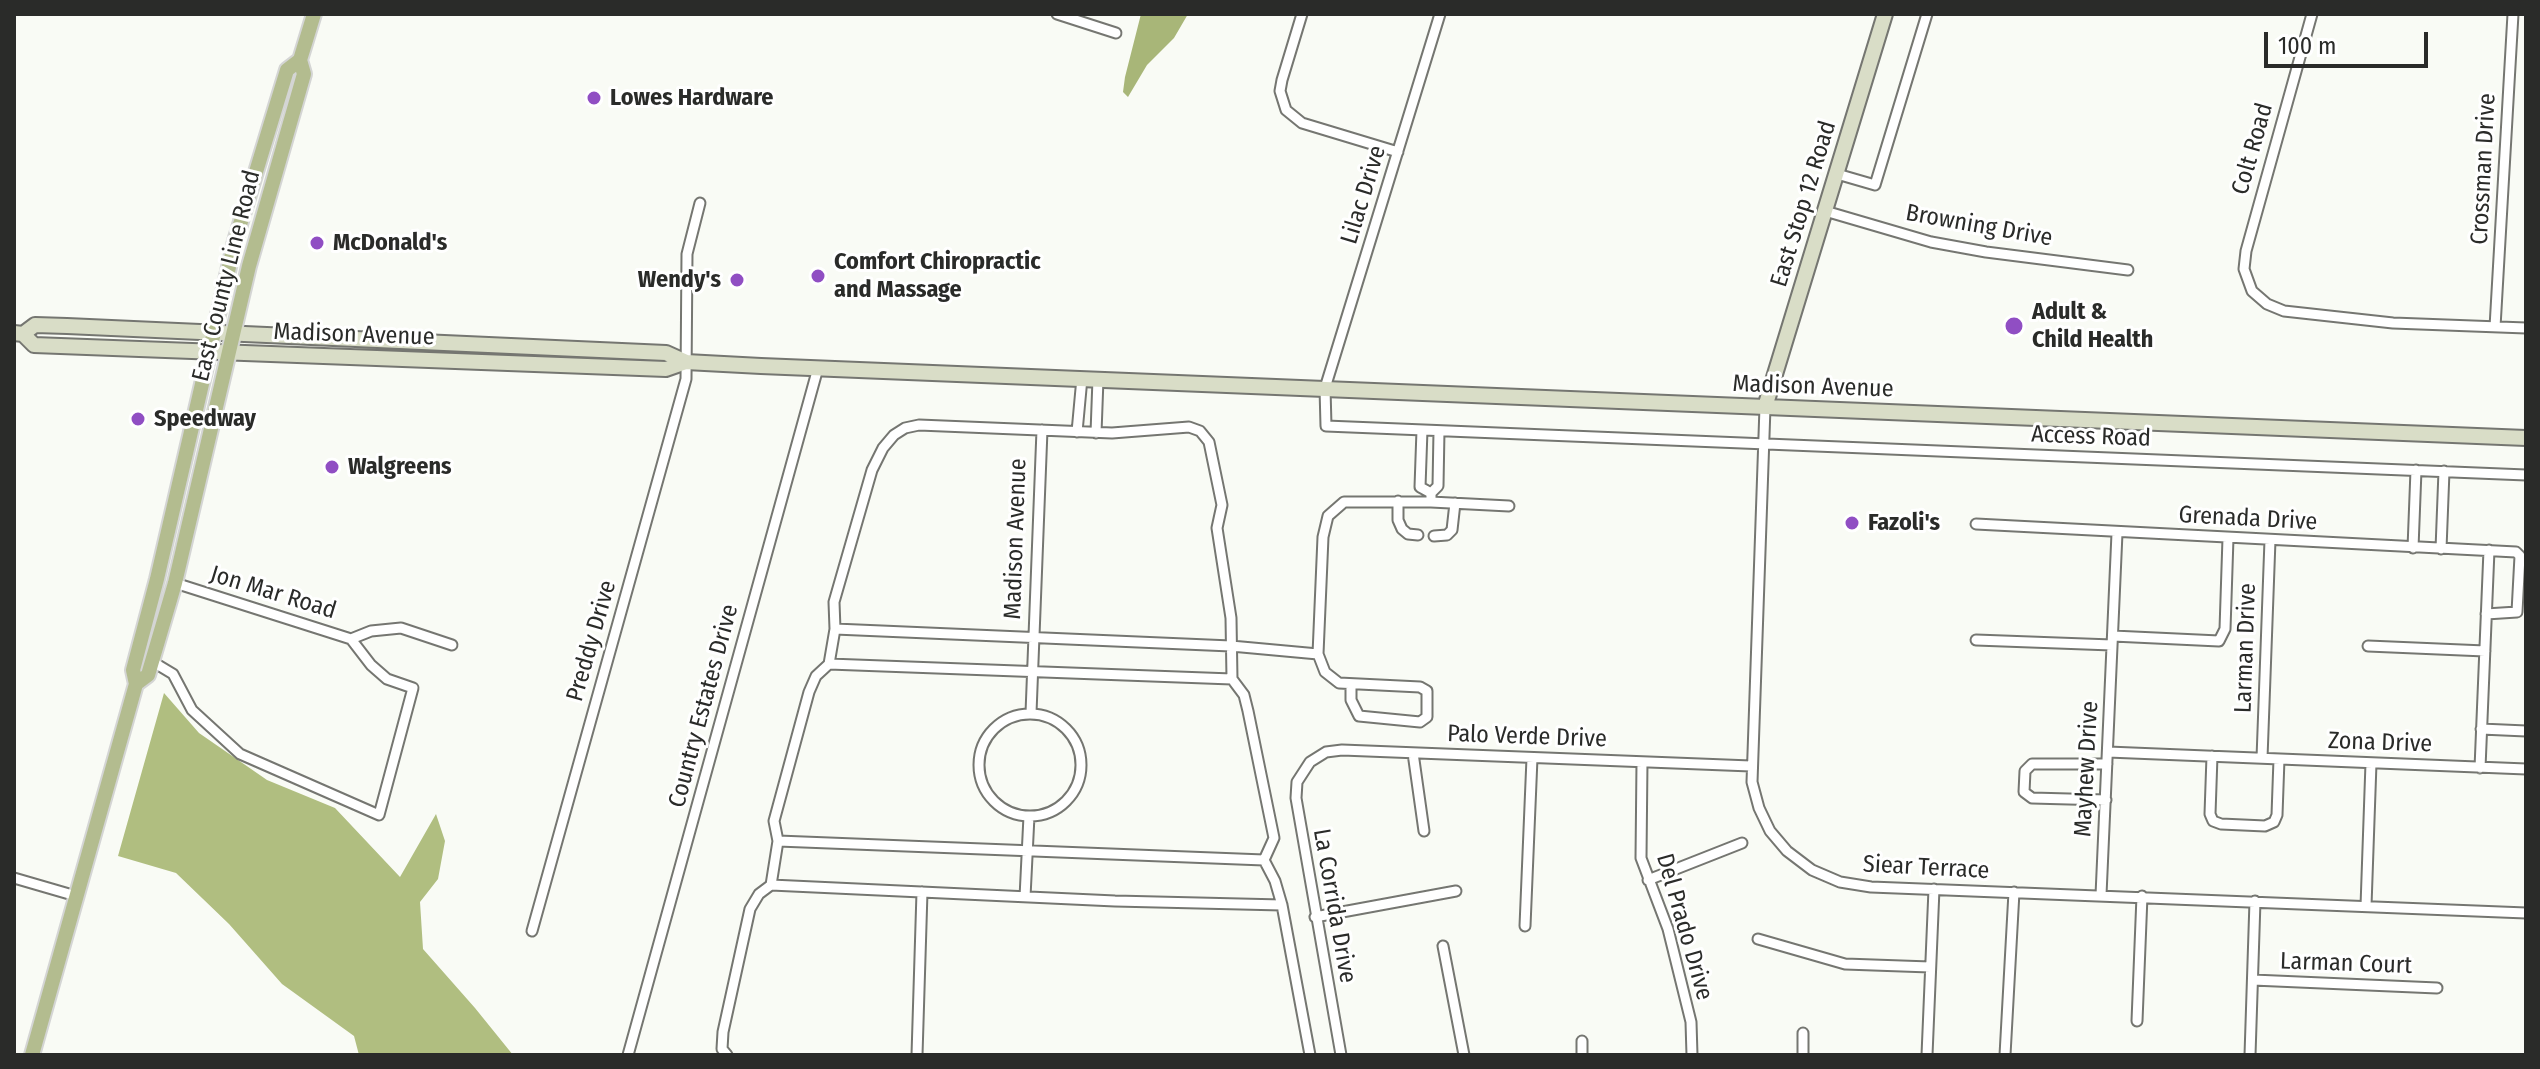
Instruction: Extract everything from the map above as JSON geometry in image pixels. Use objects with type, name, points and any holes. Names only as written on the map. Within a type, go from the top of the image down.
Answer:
[{"type":"main road","name":"East County Line Road","points":[[136,684],[148,675],[175,583],[253,249],[304,74],[300,60],[314,14]]},
{"type":"main road","name":"East Stop 12 Road","points":[[1765,407],[1885,14]]},
{"type":"main road","name":"East County Line Road","points":[[32,1055],[136,684],[133,670],[235,241],[287,70],[300,60]]},
{"type":"main road","points":[[273,180],[267,168],[277,130],[274,117]]},
{"type":"main road","name":"Madison Avenue","points":[[686,362],[666,369],[34,345],[18,334],[35,325],[666,353],[686,362],[818,368],[2526,438]]},
{"type":"street","points":[[1057,14],[1116,33]]},
{"type":"street","points":[[1302,14],[1280,91],[1286,110],[1302,123],[1398,152]]},
{"type":"street","name":"Lilac Drive","points":[[1325,388],[1440,14]]},
{"type":"street","points":[[1837,174],[1875,185],[1927,14]]},
{"type":"street","name":"Colt Road","points":[[2312,14],[2246,251],[2244,269],[2255,295],[2270,306],[2289,312],[2393,323],[2495,327]]},
{"type":"street","name":"Crossman Drive","points":[[2495,327],[2513,14]]},
{"type":"street","name":"Preddy Drive","points":[[532,931],[686,379],[687,254],[700,203]]},
{"type":"street","name":"Browning Drive","points":[[1825,211],[1931,242],[2128,270]]},
{"type":"street","points":[[2495,327],[2526,328]]},
{"type":"street","name":"Country Estates Drive","points":[[628,1055],[818,368]]},
{"type":"street","points":[[1077,432],[1082,378]]},
{"type":"street","points":[[1096,433],[1098,379]]},
{"type":"street","name":"Access Road","points":[[1325,388],[1326,426],[2526,475]]},
{"type":"street","name":"Siear Terrace","points":[[1765,407],[1751,766],[1755,798],[1770,831],[1787,851],[1812,870],[1861,886],[2526,913]]},
{"type":"street","points":[[771,885],[778,841],[774,821],[809,692],[816,676],[829,664],[835,629],[834,602],[872,470],[883,448],[894,435],[905,428],[919,425],[1042,430]]},
{"type":"street","name":"Madison Avenue","points":[[1031,713],[1042,430],[1096,433],[1189,427],[1200,431],[1209,442],[1222,505],[1217,528],[1231,618],[1232,679],[1244,695],[1274,838],[1264,860]]},
{"type":"street","points":[[1422,430],[1420,487],[1431,498]]},
{"type":"street","points":[[1431,498],[1438,486],[1439,431]]},
{"type":"street","points":[[2413,548],[2416,470]]},
{"type":"street","points":[[2441,549],[2444,471]]},
{"type":"street","points":[[1351,684],[1351,700],[1359,716],[1420,722],[1427,717],[1427,691],[1420,687],[1339,683],[1325,672],[1318,654],[1323,537],[1328,516],[1344,502],[1431,498],[1455,503],[1509,506]]},
{"type":"street","points":[[1398,501],[1398,520],[1402,529],[1408,534],[1418,535]]},
{"type":"street","points":[[1434,536],[1447,535],[1452,530],[1455,503]]},
{"type":"street","name":"Grenada Drive","points":[[1976,524],[2519,553],[2517,612],[2486,614]]},
{"type":"street","name":"Mayhew Drive","points":[[2101,895],[2117,533]]},
{"type":"street","points":[[1976,640],[2219,641],[2225,629],[2228,538]]},
{"type":"street","name":"Larman Drive","points":[[2262,758],[2270,540]]},
{"type":"street","points":[[2480,768],[2489,550]]},
{"type":"street","name":"Jon Mar Road","points":[[175,583],[351,639],[371,631],[401,628],[452,645]]},
{"type":"street","points":[[835,629],[1231,646],[1318,654]]},
{"type":"street","points":[[153,662],[173,674],[194,712],[240,754],[379,815],[413,688],[387,679],[371,665],[351,639]]},
{"type":"street","points":[[2368,646],[2485,651]]},
{"type":"street","points":[[829,664],[1232,679]]},
{"type":"street","points":[[1031,713],[1049,717],[1065,727],[1078,748],[1081,766],[1077,784],[1067,800],[1047,813],[1029,816],[1009,812],[992,800],[982,783],[978,763],[983,744],[995,727],[1012,717],[1031,713]]},
{"type":"street","points":[[2481,729],[2526,731]]},
{"type":"street","name":"Palo Verde Drive","points":[[1307,765],[1319,755],[1334,751],[1751,766]]},
{"type":"street","name":"Zona Drive","points":[[2108,752],[2526,769]]},
{"type":"street","points":[[1413,753],[1424,831]]},
{"type":"street","points":[[2212,756],[2210,814],[2213,821],[2265,826],[2274,822],[2277,815],[2279,759]]},
{"type":"street","points":[[1525,926],[1532,758]]},
{"type":"street","name":"Del Prado Drive","points":[[1642,762],[1640,845],[1648,880],[1668,929],[1691,1022],[1692,1055]]},
{"type":"street","points":[[2366,906],[2371,763]]},
{"type":"street","points":[[2106,800],[2032,798],[2024,792],[2025,771],[2032,764],[2107,764]]},
{"type":"street","name":"La Corrida Drive","points":[[1307,765],[1297,782],[1296,798],[1341,1055]]},
{"type":"street","points":[[1025,897],[1029,816]]},
{"type":"street","points":[[778,841],[1264,860],[1275,881],[1282,905],[1310,1055]]},
{"type":"street","points":[[1648,880],[1742,843]]},
{"type":"street","points":[[14,878],[76,896]]},
{"type":"street","points":[[727,1055],[722,1049],[723,1032],[750,909],[759,894],[771,885],[1282,905]]},
{"type":"street","points":[[1927,1055],[1934,889]]},
{"type":"street","points":[[1315,917],[1456,891]]},
{"type":"street","points":[[917,1055],[922,892]]},
{"type":"street","points":[[2005,1055],[2014,892]]},
{"type":"street","points":[[2137,1021],[2142,896]]},
{"type":"street","points":[[2250,1055],[2255,901]]},
{"type":"street","points":[[1758,939],[1836,963],[1930,967]]},
{"type":"street","points":[[1443,946],[1464,1055]]},
{"type":"street","name":"Larman Court","points":[[2253,980],[2437,988]]},
{"type":"street","points":[[1803,1033],[1803,1055]]},
{"type":"street","points":[[1582,1041],[1582,1055]]},
{"type":"shaded area","points":[[1141,14],[1188,14],[1174,38],[1147,65],[1128,97],[1123,92],[1125,77]]},
{"type":"shaded area","points":[[164,693],[199,733],[267,780],[335,808],[400,877],[436,814],[445,841],[438,879],[420,902],[423,949],[513,1055],[359,1055],[354,1036],[282,984],[229,924],[176,873],[118,856]]},
{"type":"place","name":"Lowes Hardware","points":[[594,98]]},
{"type":"place","name":"McDonald's","points":[[317,243]]},
{"type":"place","name":"Comfort Chiropractic and Massage","points":[[818,276]]},
{"type":"place","name":"Wendy's","points":[[737,280]]},
{"type":"place","name":"Adult & Child Health","points":[[2014,326]]},
{"type":"place","name":"Speedway","points":[[138,419]]},
{"type":"place","name":"Walgreens","points":[[332,467]]},
{"type":"place","name":"Fazoli's","points":[[1852,523]]}]
